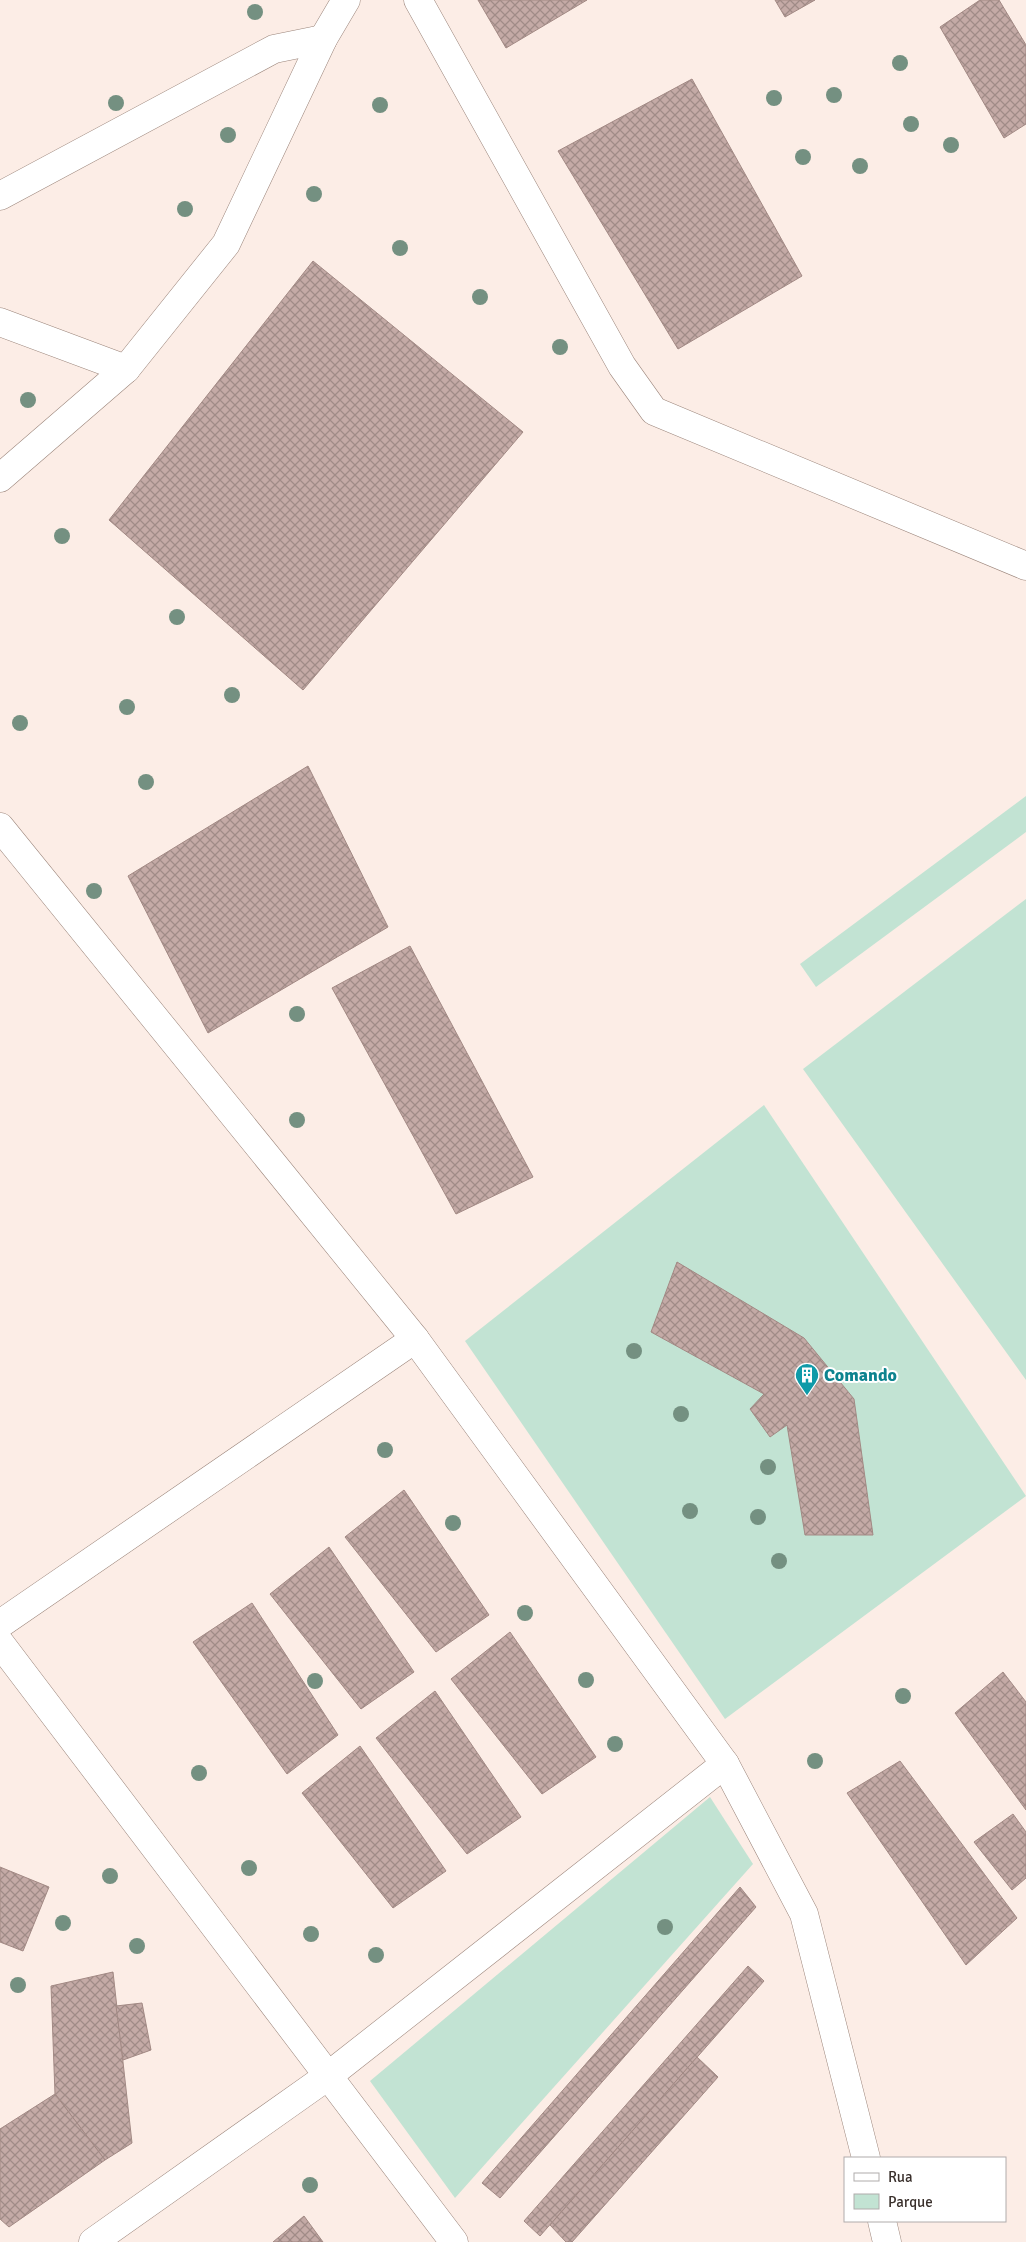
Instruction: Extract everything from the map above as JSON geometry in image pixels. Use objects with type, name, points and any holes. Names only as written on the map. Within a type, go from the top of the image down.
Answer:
[{"type":"lane","points":[[0,478],[126,369],[226,244],[323,39],[346,0]]},
{"type":"lane","points":[[418,0],[622,366],[654,412],[1026,566]]},
{"type":"lane","points":[[0,196],[274,49],[323,39]]},
{"type":"lane","points":[[0,322],[126,369]]},
{"type":"lane","points":[[0,827],[414,1338],[725,1764],[804,1914],[866,2157]]},
{"type":"lane","points":[[0,1624],[414,1338]]},
{"type":"lane","points":[[0,1644],[454,2242]]},
{"type":"lane","points":[[93,2242],[328,2076],[725,1764]]},
{"type":"lane","points":[[882,2222],[887,2242]]},
{"type":"green space","points":[[1026,796],[1026,832],[816,987],[800,964]]},
{"type":"green space","points":[[1026,899],[1026,1380],[803,1069]]},
{"type":"green space","points":[[764,1105],[1026,1496],[725,1719],[465,1341]]},
{"type":"green space","points":[[710,1797],[753,1864],[455,2198],[370,2081]]},
{"type":"building","points":[[478,0],[587,0],[506,48]]},
{"type":"building","points":[[775,0],[815,0],[785,17]]},
{"type":"building","points":[[980,0],[999,0],[1026,45],[1026,124],[1004,138],[940,27]]},
{"type":"building","points":[[692,79],[802,276],[678,349],[558,151]]},
{"type":"building","points":[[313,261],[523,432],[303,690],[109,520]]},
{"type":"building","points":[[308,766],[388,927],[208,1033],[128,876]]},
{"type":"building","points":[[410,946],[533,1177],[456,1214],[332,988]]},
{"type":"building","name":"Comando","points":[[677,1262],[804,1338],[854,1399],[873,1535],[805,1535],[787,1425],[770,1437],[750,1409],[764,1394],[651,1332]]},
{"type":"building","points":[[404,1490],[489,1615],[436,1652],[345,1537]]},
{"type":"building","points":[[329,1547],[414,1672],[361,1709],[270,1594]]},
{"type":"building","points":[[252,1603],[338,1735],[287,1774],[193,1642]]},
{"type":"building","points":[[510,1632],[596,1757],[542,1794],[451,1679]]},
{"type":"building","points":[[1003,1672],[1026,1702],[1026,1810],[955,1713]]},
{"type":"building","points":[[435,1691],[521,1817],[467,1854],[376,1738]]},
{"type":"building","points":[[360,1746],[446,1871],[393,1908],[302,1793]]},
{"type":"building","points":[[900,1761],[1017,1918],[966,1965],[847,1793]]},
{"type":"building","points":[[1013,1814],[1026,1832],[1026,1878],[1012,1890],[974,1842]]},
{"type":"building","points":[[0,1867],[49,1887],[23,1951],[0,1942]]},
{"type":"building","points":[[740,1887],[756,1907],[500,2198],[482,2183]]},
{"type":"building","points":[[748,1966],[764,1981],[540,2236],[524,2221]]},
{"type":"building","points":[[113,1972],[132,2143],[105,2160],[55,2094],[51,1986]]},
{"type":"building","points":[[142,2003],[151,2050],[123,2060],[116,2006]]},
{"type":"building","points":[[697,2057],[718,2077],[572,2242],[566,2242],[550,2225]]},
{"type":"building","points":[[55,2094],[105,2160],[9,2227],[0,2219],[0,2129]]},
{"type":"building","points":[[304,2216],[323,2242],[273,2242]]},
{"type":"place","name":"Comando","points":[[807,1396]]}]
